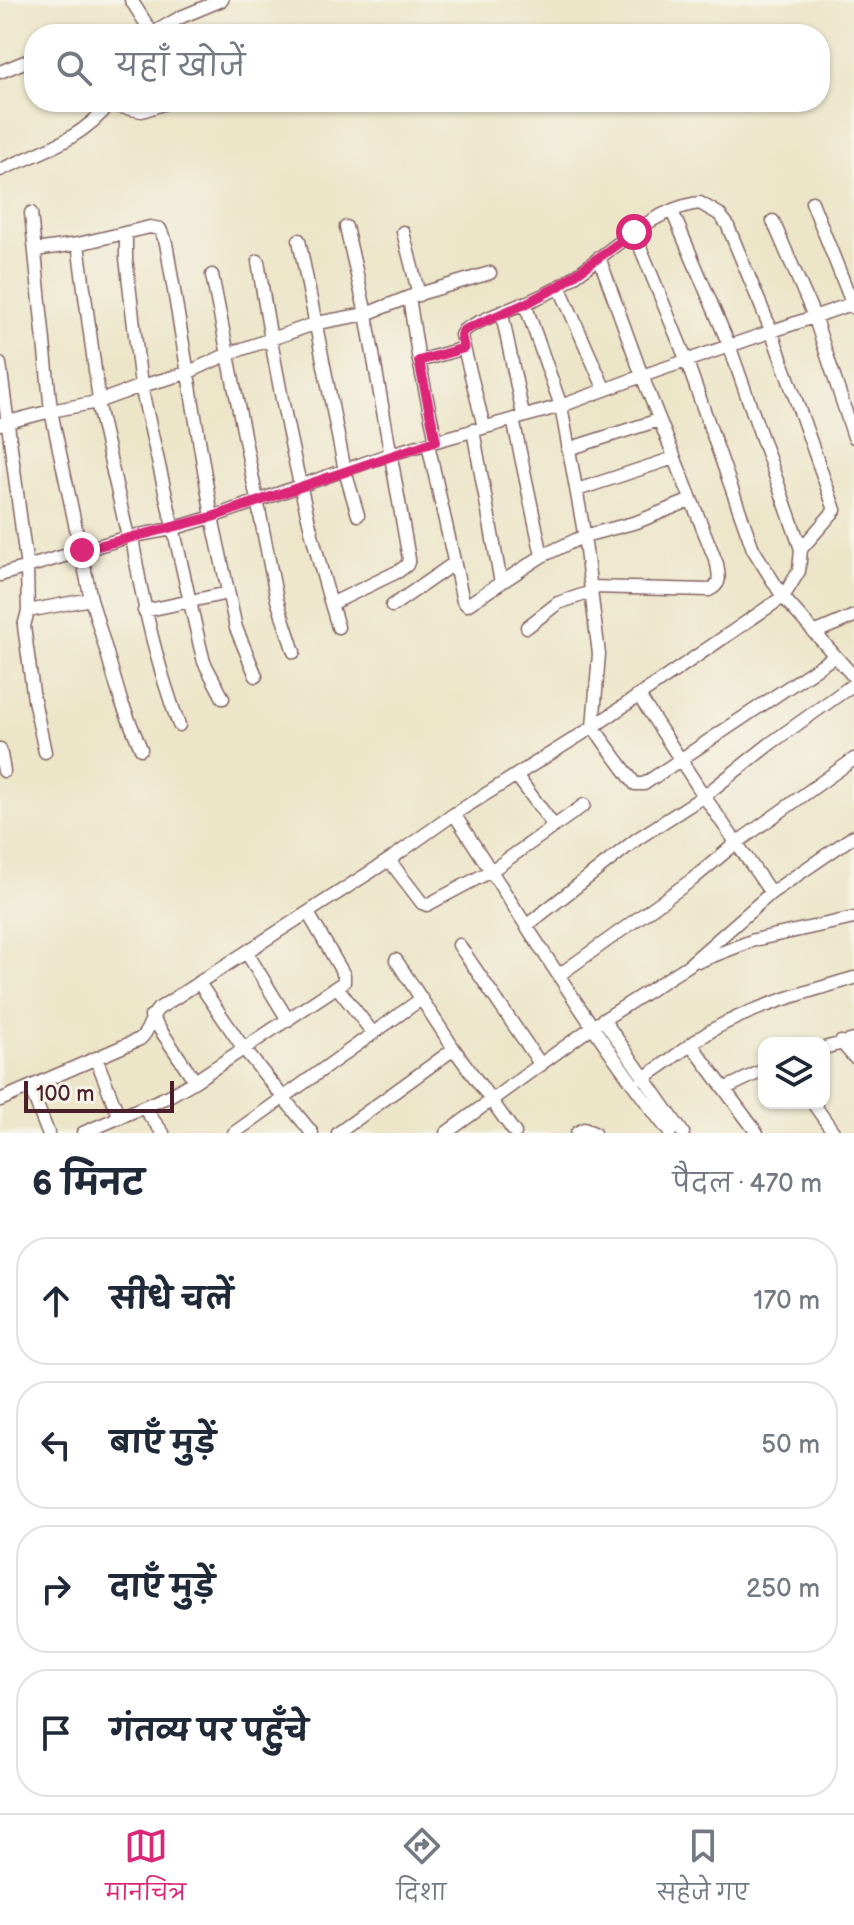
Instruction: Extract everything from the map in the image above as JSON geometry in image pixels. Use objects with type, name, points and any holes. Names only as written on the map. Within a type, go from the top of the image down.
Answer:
[{"type":"street","points":[[131,0],[146,24]]},
{"type":"street","points":[[173,24],[222,0]]},
{"type":"street","points":[[0,72],[24,62]]},
{"type":"street","points":[[0,170],[67,141],[86,129],[102,112]]},
{"type":"street","points":[[0,575],[82,550],[212,517],[390,454],[561,406],[686,359],[853,305],[812,202]]},
{"type":"street","points":[[501,583],[461,335],[464,330],[559,286],[634,232],[672,211],[700,203],[719,214],[727,224],[771,330],[835,510],[801,549]]},
{"type":"street","points":[[0,1100],[146,1035],[151,1016],[454,814],[593,727],[783,597],[799,571],[801,549],[729,345],[672,211]]},
{"type":"street","points":[[31,213],[51,411],[91,599],[121,701],[141,749]]},
{"type":"street","points":[[773,221],[814,316],[854,437]]},
{"type":"street","points":[[35,250],[155,227],[160,229],[166,243],[212,517],[228,593],[236,628],[256,676]]},
{"type":"street","points":[[331,604],[399,571],[409,559],[366,314],[346,227]]},
{"type":"street","points":[[403,232],[432,442],[453,564],[463,601],[467,605],[542,556],[584,536],[637,522],[691,500]]},
{"type":"street","points":[[634,232],[686,359],[753,549],[783,597],[854,677]]},
{"type":"street","points":[[126,233],[126,258],[141,386],[204,662],[223,698]]},
{"type":"street","points":[[299,240],[345,471],[358,515]]},
{"type":"street","points":[[78,244],[98,401],[144,611],[161,676],[179,725]]},
{"type":"street","points":[[527,627],[558,603],[591,590],[709,590],[717,587],[719,582],[717,564],[642,376],[599,257]]},
{"type":"street","points":[[258,261],[270,339],[302,486],[338,627]]},
{"type":"street","points":[[3,423],[98,401],[187,373],[228,354],[317,323],[366,314],[490,273]]},
{"type":"street","points":[[212,275],[277,600],[294,652]]},
{"type":"street","points":[[559,286],[605,390]]},
{"type":"street","points":[[525,304],[561,406],[577,490],[599,654],[593,727],[632,780],[640,786],[835,656]]},
{"type":"street","points":[[502,314],[542,556]]},
{"type":"street","points":[[419,361],[464,348]]},
{"type":"street","points":[[0,364],[3,423],[18,489],[27,568],[28,611],[24,626],[45,752]]},
{"type":"street","points":[[568,449],[659,420]]},
{"type":"street","points":[[577,490],[674,458]]},
{"type":"street","points":[[392,606],[453,564]]},
{"type":"street","points":[[144,611],[228,593]]},
{"type":"street","points":[[28,611],[91,599]]},
{"type":"street","points":[[814,633],[854,616]]},
{"type":"street","points":[[526,926],[637,839],[704,796],[854,684]]},
{"type":"street","points":[[639,696],[735,844],[771,893]]},
{"type":"street","points":[[0,749],[4,771]]},
{"type":"street","points":[[559,975],[854,759]]},
{"type":"street","points":[[516,775],[554,826]]},
{"type":"street","points":[[389,860],[422,903],[427,905],[491,871],[584,805]]},
{"type":"street","points":[[454,814],[592,1027],[670,1133]]},
{"type":"street","points":[[446,1133],[603,1019],[689,965],[771,893],[854,836]]},
{"type":"street","points":[[86,1132],[195,1081],[344,982],[344,975],[308,913]]},
{"type":"street","points":[[689,965],[754,940],[854,918]]},
{"type":"street","points":[[459,945],[541,1065]]},
{"type":"street","points":[[247,953],[288,1020]]},
{"type":"street","points":[[396,960],[454,1049],[515,1133]]},
{"type":"street","points":[[643,1078],[728,1022],[776,1002],[854,978]]},
{"type":"street","points":[[199,983],[244,1049],[312,1133]]},
{"type":"street","points":[[337,987],[373,1033]]},
{"type":"street","points":[[234,1133],[421,999]]},
{"type":"street","points":[[151,1016],[195,1081]]},
{"type":"street","points":[[603,1019],[683,1133]]},
{"type":"street","points":[[848,1041],[854,1057]]},
{"type":"street","points":[[691,1044],[757,1133]]},
{"type":"street","points":[[338,1133],[454,1049]]},
{"type":"street","points":[[96,1058],[119,1117]]},
{"type":"street","points":[[726,1088],[758,1073]]},
{"type":"street","points":[[30,1087],[48,1133]]},
{"type":"street","points":[[143,1107],[163,1133]]},
{"type":"street","points":[[817,1109],[834,1133]]},
{"type":"street","points":[[577,1133],[584,1129],[594,1133]]},
{"type":"route","points":[[82,550],[212,517],[390,454],[436,441],[419,361],[464,348],[461,335],[464,330],[559,286],[634,232]]}]
